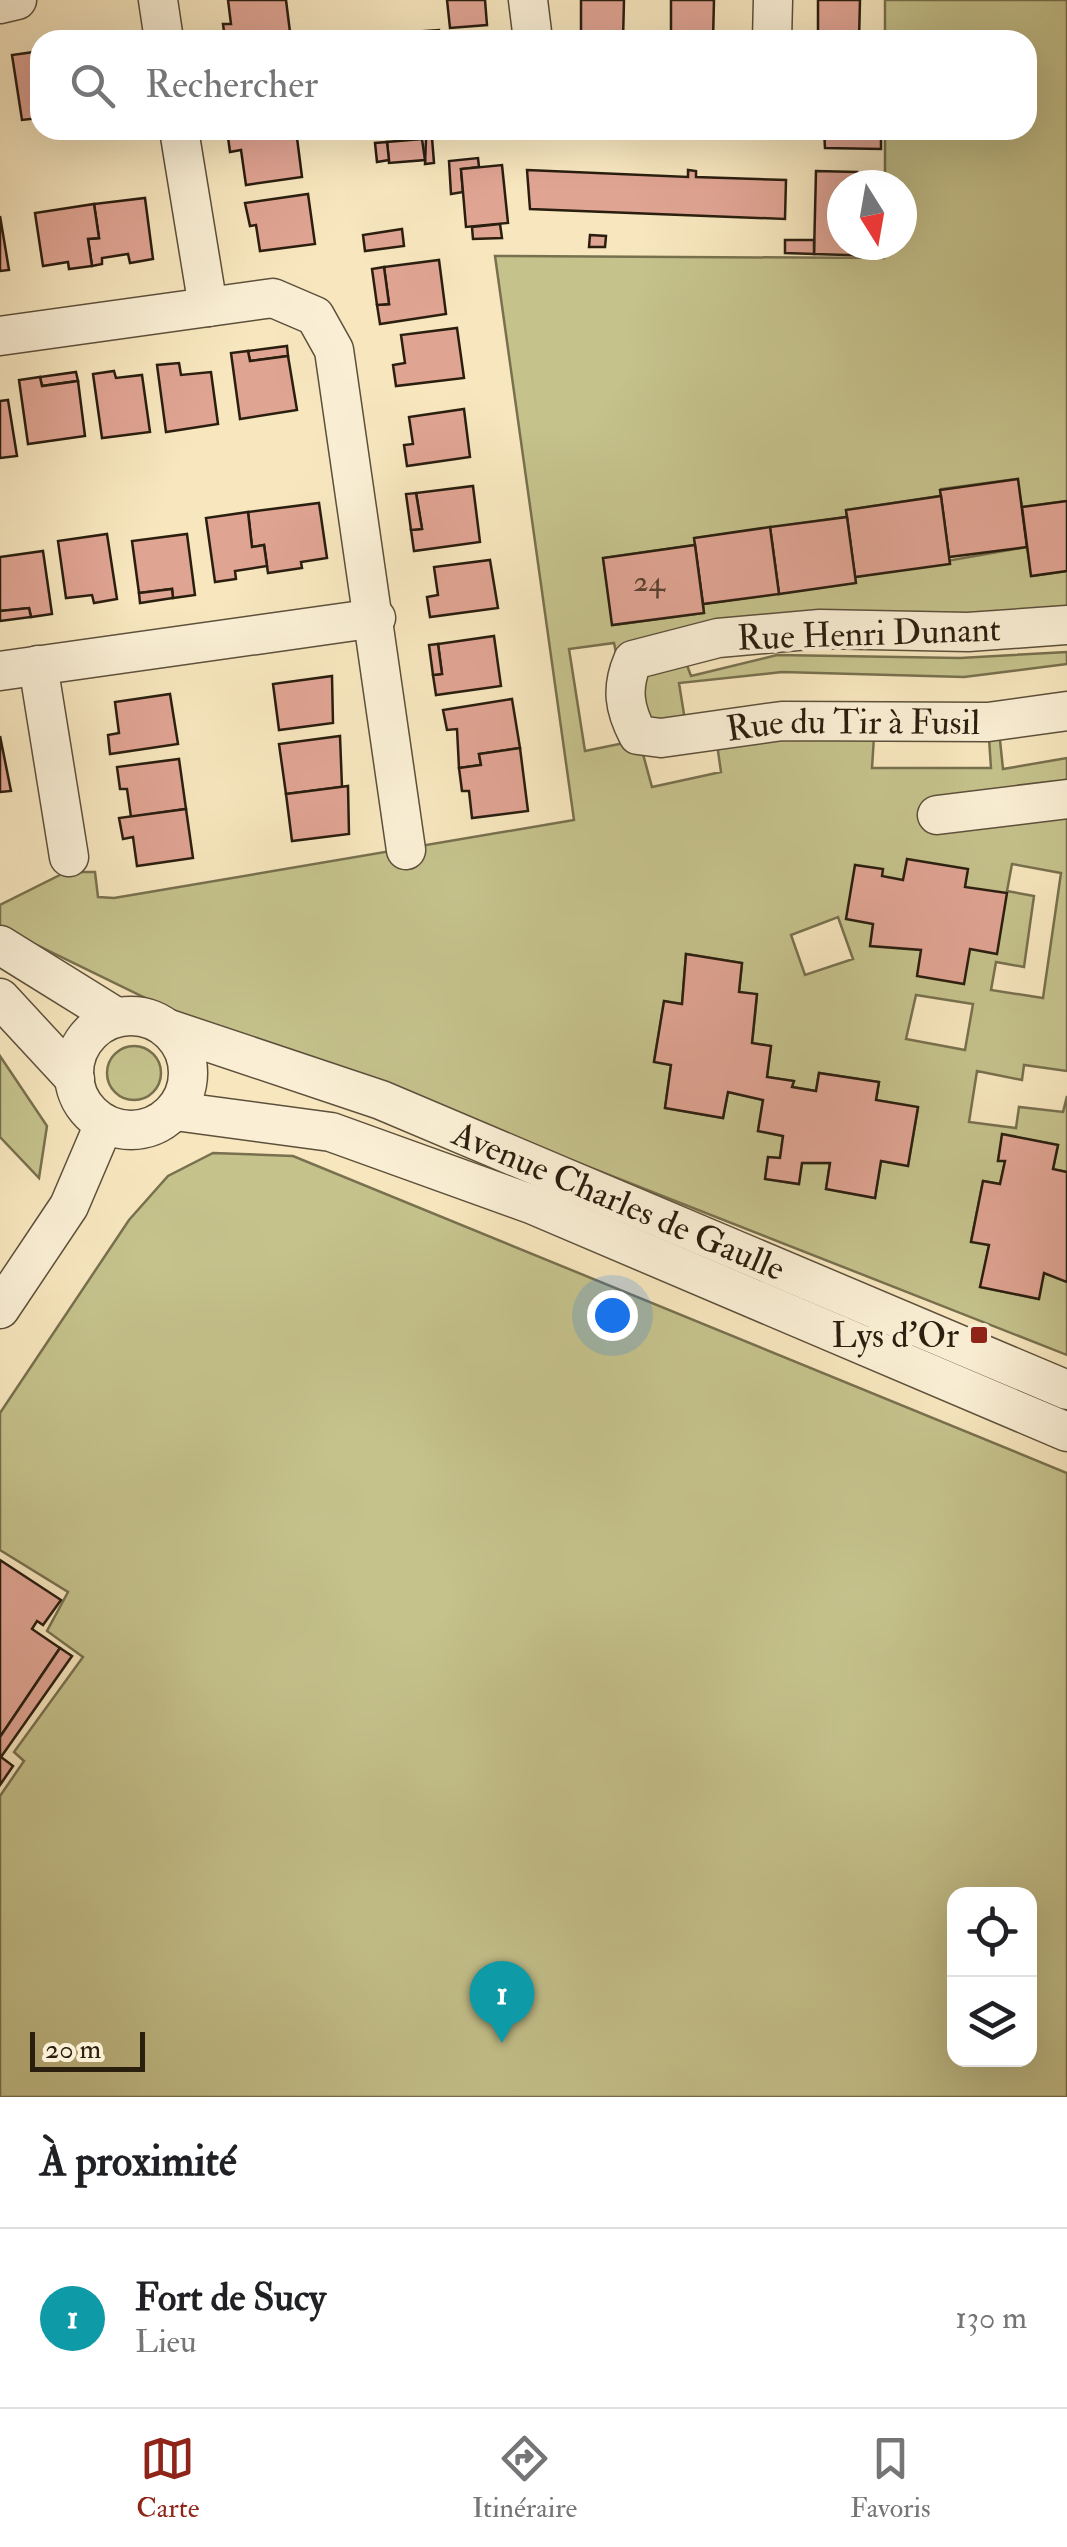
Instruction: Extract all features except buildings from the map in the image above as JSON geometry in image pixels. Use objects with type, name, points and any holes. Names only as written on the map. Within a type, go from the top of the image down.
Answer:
[{"type":"street","points":[[0,4],[16,0]]},
{"type":"street","points":[[158,0],[162,30]]},
{"type":"street","points":[[528,0],[532,30]]},
{"type":"street","points":[[772,30],[773,0]]},
{"type":"street","points":[[181,140],[208,307]]},
{"type":"street","points":[[0,336],[273,298],[315,316],[334,350],[376,618],[406,850]]},
{"type":"street","points":[[0,671],[376,618]]},
{"type":"street","name":"Rue Henri Dunant","points":[[638,735],[629,717],[623,684],[633,660],[718,638],[820,628],[968,632],[1067,625]]},
{"type":"street","points":[[38,666],[70,857]]},
{"type":"street","name":"Rue du Tir à Fusil","points":[[638,735],[661,738],[782,720],[988,722],[1067,711]]},
{"type":"street","points":[[937,815],[1067,800]]},
{"type":"street","points":[[0,945],[116,1017],[151,1019],[166,1028],[179,1041],[188,1077],[174,1110],[146,1128],[129,1130],[104,1124],[84,1106],[75,1079],[0,998]]},
{"type":"street","points":[[75,1079],[78,1052],[87,1036],[116,1017]]},
{"type":"street","name":"Avenue Charles de Gaulle","points":[[166,1028],[381,1100],[1067,1390]]},
{"type":"street","name":"Avenue Charles de Gaulle","points":[[174,1110],[331,1132],[531,1204],[1067,1432]]},
{"type":"street","points":[[0,1309],[69,1206],[104,1124]]},
{"type":"shaded area","points":[[885,0],[1067,0],[1067,501],[1022,507],[1017,479],[941,489],[941,496],[846,510],[847,517],[695,538],[695,545],[603,558],[613,625],[704,613],[703,604],[855,583],[855,577],[1027,547],[1032,576],[1067,571],[1067,625],[979,632],[786,630],[715,639],[681,649],[691,676],[777,655],[960,658],[1067,652],[1067,664],[964,677],[782,672],[679,683],[687,733],[638,736],[652,787],[721,772],[715,730],[782,721],[875,721],[998,721],[1003,769],[1067,758],[1067,1071],[1024,1065],[1022,1080],[977,1071],[969,1122],[1016,1128],[1019,1107],[1063,1112],[1067,1096],[1067,1172],[1053,1169],[1058,1145],[1003,1135],[998,1160],[1005,1161],[1000,1184],[983,1181],[971,1241],[989,1245],[981,1287],[1038,1299],[1044,1273],[1067,1282],[1067,1355],[538,1147],[213,1031],[0,927],[0,905],[66,872],[95,872],[98,897],[114,898],[574,820],[495,256],[917,260],[917,170],[885,170],[885,140],[1037,140],[1037,30],[885,30]],"holes":[[[614,643],[634,741],[585,751],[569,649]],[[875,721],[988,723],[991,768],[872,768]],[[1012,864],[1061,873],[1043,998],[991,990],[996,962],[1024,967],[1034,896],[1007,891]],[[838,917],[853,959],[805,975],[791,935]],[[686,954],[742,963],[739,992],[757,995],[752,1043],[771,1046],[767,1077],[793,1081],[792,1087],[816,1091],[819,1073],[879,1082],[876,1100],[918,1108],[908,1165],[881,1161],[875,1198],[826,1189],[830,1163],[802,1163],[798,1184],[766,1179],[768,1157],[780,1158],[783,1136],[758,1131],[763,1100],[728,1092],[723,1118],[665,1108],[671,1065],[654,1061],[664,1002],[682,1004]],[[916,995],[973,1004],[965,1050],[906,1039]]]},
{"type":"shaded area","points":[[134,1046],[153,1054],[161,1073],[153,1092],[134,1100],[115,1092],[107,1073],[115,1054]]},
{"type":"shaded area","points":[[0,1056],[47,1126],[39,1178],[0,1137]]},
{"type":"shaded area","points":[[213,1153],[293,1156],[1067,1473],[1067,2097],[0,2097],[0,1796],[24,1761],[14,1752],[83,1657],[47,1631],[68,1592],[0,1550],[0,1413],[129,1220],[168,1176]]},
{"type":"place","name":"Lys d'Or","points":[[979,1335]]},
{"type":"place","name":"Fort de Sucy","points":[[502,2043]]}]
